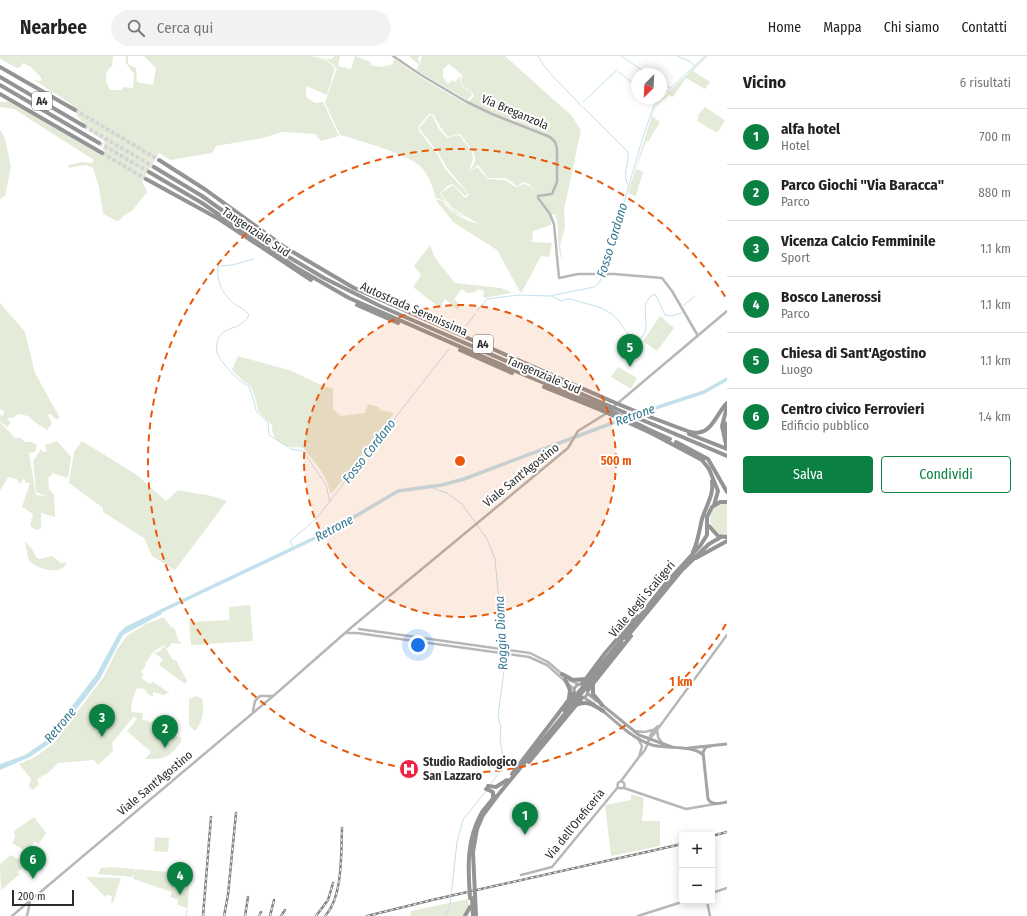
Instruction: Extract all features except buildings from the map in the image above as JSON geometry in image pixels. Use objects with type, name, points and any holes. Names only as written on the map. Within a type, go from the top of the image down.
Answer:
[{"type":"highway","name":"A4","points":[[0,66],[75,110]]},
{"type":"highway","name":"A4","points":[[0,77],[84,126]]},
{"type":"highway","points":[[0,85],[99,143]]},
{"type":"highway","points":[[0,94],[102,154]]},
{"type":"highway","name":"Autostrada Serenissima","points":[[159,160],[206,190],[286,248],[340,280],[611,401],[727,449]]},
{"type":"highway","name":"Autostrada Serenissima","points":[[154,167],[202,196],[297,262],[338,285],[605,408],[654,425],[727,456]]},
{"type":"highway","name":"Tangenziale Sud","points":[[149,172],[202,203],[295,267],[349,298],[527,376],[605,408]]},
{"type":"highway","name":"Tangenziale Sud","points":[[146,179],[219,219],[293,269],[348,300],[605,408],[697,457],[706,464],[712,474],[718,492],[714,505]]},
{"type":"highway","points":[[642,414],[690,432],[697,433],[711,427],[727,403]]},
{"type":"highway","points":[[727,407],[722,422],[727,449]]},
{"type":"highway","points":[[725,437],[724,424],[727,413]]},
{"type":"highway","name":"Tangenziale Sud","points":[[652,432],[693,450],[708,460],[727,492]]},
{"type":"highway","points":[[690,561],[698,541],[702,518],[711,498],[713,484],[712,474]]},
{"type":"highway","points":[[714,505],[727,502]]},
{"type":"highway","name":"Viale degli Scaligeri","points":[[473,916],[470,861],[472,843],[482,814],[624,639],[690,561],[707,535],[709,512],[714,505]]},
{"type":"highway","points":[[708,522],[712,531],[721,537],[727,537]]},
{"type":"highway","name":"Viale degli Scaligeri","points":[[624,639],[656,597],[690,561],[709,544],[721,537]]},
{"type":"highway","points":[[690,561],[727,541]]},
{"type":"highway","points":[[588,692],[662,593]]},
{"type":"highway","points":[[580,684],[586,679],[628,625],[656,597]]},
{"type":"highway","points":[[562,674],[573,680],[586,679]]},
{"type":"highway","points":[[565,680],[570,690],[568,701]]},
{"type":"highway","points":[[593,684],[592,694],[602,705]]},
{"type":"highway","points":[[513,775],[574,691]]},
{"type":"highway","points":[[513,775],[534,756],[582,697]]},
{"type":"highway","points":[[576,705],[583,702],[588,703],[603,711]]},
{"type":"highway","name":"Viale degli Scaligeri","points":[[473,916],[470,907],[468,852],[474,829],[492,799],[507,780],[513,775]]},
{"type":"highway","points":[[492,799],[494,792],[488,787],[496,787],[507,780]]},
{"type":"highway","points":[[465,916],[470,907]]},
{"type":"main road","name":"Via Breganzola","points":[[393,56],[421,76],[465,101],[492,114],[548,135],[554,140],[557,149],[556,186],[552,194],[538,196],[538,198],[550,214],[554,224],[559,261],[559,276],[561,278],[578,274],[606,274],[656,277],[664,279],[698,336]]},
{"type":"main road","name":"Viale Sant'Agostino","points":[[27,906],[30,901],[253,712],[274,696],[474,524],[572,444],[576,434],[582,428],[600,418],[727,311]]},
{"type":"main road","name":"Viale Sant'Agostino","points":[[357,633],[361,620]]},
{"type":"main road","points":[[352,632],[353,627],[503,651],[534,659],[547,665],[565,680],[577,697],[582,697],[603,711],[648,746],[688,749],[727,744]]},
{"type":"main road","points":[[346,633],[352,632],[533,655],[548,662],[562,674],[586,686],[588,692],[634,731],[649,739],[678,749]]},
{"type":"main road","points":[[636,738],[644,740],[649,739],[657,730],[727,635]]},
{"type":"main road","points":[[574,691],[580,684]]},
{"type":"main road","points":[[582,697],[588,692]]},
{"type":"main road","points":[[253,712],[255,701],[260,696],[274,696]]},
{"type":"main road","points":[[264,696],[266,702]]},
{"type":"main road","points":[[254,704],[261,707]]},
{"type":"main road","points":[[634,731],[644,732],[653,730],[659,726]]},
{"type":"main road","points":[[653,730],[644,753],[621,782],[618,783],[618,787],[620,789],[624,788],[686,809],[727,802]]},
{"type":"main road","points":[[657,730],[658,737],[664,745]]},
{"type":"main road","points":[[636,738],[641,743],[640,757]]},
{"type":"main road","points":[[649,739],[653,744],[669,748]]},
{"type":"main road","points":[[704,807],[708,798],[703,755],[704,749],[711,746]]},
{"type":"main road","points":[[688,749],[697,751],[703,755]]},
{"type":"main road","points":[[641,750],[644,753]]},
{"type":"main road","points":[[621,782],[624,783],[624,788]]},
{"type":"main road","name":"Via dell'Oreficeria","points":[[521,875],[552,866],[618,787]]},
{"type":"main road","points":[[708,798],[712,803],[717,804]]},
{"type":"main road","points":[[715,892],[727,888]]},
{"type":"main road","points":[[638,916],[679,903]]},
{"type":"main road","points":[[707,904],[710,916]]},
{"type":"main road","points":[[12,916],[27,906]]},
{"type":"main road","points":[[27,906],[27,916]]},
{"type":"green space","points":[[0,56],[113,56],[112,66],[107,71],[106,80],[110,90],[122,90],[123,87],[133,88],[134,74],[126,63],[126,57],[124,56],[128,56],[128,64],[136,68],[137,82],[153,85],[156,68],[144,56],[310,56],[326,60],[335,68],[327,95],[306,86],[306,97],[315,103],[323,102],[339,136],[321,141],[315,134],[282,132],[263,138],[216,146],[212,153],[170,160],[159,153],[142,181],[147,192],[132,211],[117,221],[103,214],[99,187],[93,168],[86,165],[68,168],[69,165],[82,162],[92,163],[94,160],[14,109],[0,107],[0,102],[9,102],[19,107],[101,155],[105,142],[91,132],[78,117],[71,104],[34,80],[40,81],[42,79],[31,67],[23,63],[19,68],[17,68],[0,59]]},
{"type":"green space","points":[[312,56],[331,59],[335,56],[340,56],[338,66],[351,69],[355,56],[371,62],[370,65],[382,67],[393,64],[394,59],[420,77],[466,104],[474,96],[472,92],[461,85],[462,75],[449,64],[443,69],[443,77],[448,84],[452,80],[455,82],[460,76],[461,86],[471,92],[472,95],[467,100],[416,70],[419,65],[409,56],[420,56],[418,58],[420,65],[422,56],[505,56],[572,116],[581,130],[564,210],[565,227],[560,245],[562,260],[559,249],[555,214],[551,215],[535,194],[538,201],[549,214],[551,225],[533,231],[532,242],[552,243],[549,257],[541,256],[522,292],[520,292],[497,250],[453,222],[435,199],[443,201],[450,210],[459,216],[480,224],[455,213],[443,200],[436,198],[429,179],[422,168],[416,163],[396,153],[340,135],[325,103],[337,68],[326,59]],"holes":[[[429,114],[433,114],[448,137],[458,134],[461,135],[474,153],[475,162],[473,167],[468,172],[473,156],[472,152],[460,136],[457,135],[447,138],[439,129],[432,115],[430,115],[419,128],[439,154],[447,168],[469,194],[466,198],[464,197],[453,185],[441,193],[451,206],[474,221],[454,210],[440,193],[449,185],[453,184],[465,196],[468,194],[445,169],[438,155],[419,131],[418,127]],[[478,165],[488,178],[506,178],[517,186],[524,182],[531,186],[534,191],[530,186],[524,184],[516,187],[505,180],[488,179],[477,167],[467,174]]]},
{"type":"green space","points":[[706,56],[708,56],[693,71],[710,82],[705,89],[686,78],[673,97],[669,95],[667,97],[667,93]]},
{"type":"green space","points":[[658,104],[652,116],[660,122],[648,142],[646,141],[636,169],[643,172],[636,196],[628,193],[655,105]]},
{"type":"green space","points":[[705,107],[725,120],[718,132],[697,121],[699,117],[697,116]]},
{"type":"green space","points":[[0,130],[5,138],[11,167],[5,196],[0,199]]},
{"type":"green space","points":[[430,245],[435,258],[455,283],[501,288],[512,293],[485,298],[483,296],[484,291],[478,289],[475,292],[467,293],[462,289],[454,299],[460,305],[458,310],[445,299],[440,308],[413,287],[421,275],[414,266]]},
{"type":"green space","points":[[0,303],[25,332],[35,373],[60,418],[56,419],[50,414],[48,415],[52,424],[47,430],[28,416],[18,414],[13,418],[7,418],[11,423],[7,427],[0,421],[0,414],[3,416],[4,411],[0,409]]},
{"type":"green space","points":[[660,316],[674,328],[657,351],[643,341]]},
{"type":"green space","points":[[238,356],[292,371],[325,387],[333,388],[333,409],[341,416],[365,413],[368,404],[379,407],[380,410],[394,413],[332,493],[330,492],[320,469],[304,449],[286,445],[279,442],[274,437],[272,425],[258,411],[251,386],[244,382],[232,370]]},
{"type":"green space","points":[[618,367],[637,378],[631,389],[611,377]]},
{"type":"green space","points":[[0,422],[15,438],[21,438],[25,442],[31,442],[37,445],[35,452],[29,453],[36,495],[47,496],[36,492],[33,461],[41,449],[43,452],[47,451],[45,445],[57,441],[71,457],[68,478],[52,473],[51,476],[48,477],[49,489],[54,495],[55,517],[41,513],[41,528],[36,530],[30,526],[33,514],[22,507],[30,483],[26,483],[24,479],[19,484],[17,479],[8,477],[0,491]]},
{"type":"green space","points":[[82,441],[137,475],[166,501],[178,490],[209,495],[227,501],[175,570],[152,556],[144,538],[103,512],[103,508],[69,483],[74,452]]},
{"type":"green space","points":[[722,503],[727,503],[727,535],[720,534],[715,531],[710,522],[712,511]]},
{"type":"green space","points":[[25,541],[39,559],[52,556],[61,563],[67,562],[63,568],[57,570],[48,570],[31,563],[27,553]]},
{"type":"green space","points":[[250,605],[253,641],[191,645],[189,622],[229,620],[230,636],[229,607]]},
{"type":"green space","points":[[164,617],[171,627],[175,629],[178,640],[182,644],[172,643],[167,649],[164,645],[153,652],[141,672],[144,674],[141,678],[150,684],[152,681],[168,692],[169,690],[169,692],[164,695],[153,692],[153,696],[149,695],[144,689],[137,688],[132,701],[131,712],[143,713],[142,720],[149,721],[151,724],[152,721],[158,722],[158,729],[165,731],[164,735],[181,737],[182,741],[171,754],[163,758],[145,759],[151,752],[127,731],[137,719],[134,716],[112,743],[113,751],[98,765],[94,760],[58,763],[48,773],[37,779],[39,785],[32,790],[29,786],[31,779],[19,764],[35,757],[53,744],[103,678],[118,648],[127,636],[146,624]]},
{"type":"green space","points":[[164,646],[173,660],[176,660],[187,681],[185,684],[159,665],[163,659],[154,653],[160,651]]},
{"type":"green space","points":[[197,696],[202,699],[203,711],[201,720],[195,731],[189,725],[189,699]]},
{"type":"green space","points":[[631,794],[644,798],[642,821],[660,821],[660,846],[611,856],[605,805],[631,800]]},
{"type":"green space","points":[[34,817],[46,833],[39,844],[34,841],[32,846],[34,847],[27,852],[12,843],[15,837],[14,831]]},
{"type":"green space","points":[[155,837],[169,838],[168,852],[154,851]]},
{"type":"green space","points":[[11,855],[27,864],[18,872],[20,874],[1,890],[0,864]]},
{"type":"green space","points":[[112,867],[135,869],[135,873],[132,877],[98,874],[101,868]]},
{"type":"green space","points":[[136,869],[190,874],[187,916],[185,916],[187,908],[177,905],[178,900],[170,897],[172,892],[133,879]]},
{"type":"green space","points":[[86,877],[121,878],[113,903],[111,902],[112,896],[107,895],[105,897]]},
{"type":"green space","points":[[468,899],[469,907],[465,916],[410,916],[411,911]]},
{"type":"water","points":[[160,610],[162,614],[123,635],[100,679],[49,744],[30,757],[0,770],[0,764],[25,755],[44,742],[96,675],[119,633],[125,627]]},
{"type":"waterway","points":[[538,56],[552,76],[581,106]]},
{"type":"waterway","points":[[621,56],[639,68]]},
{"type":"waterway","points":[[677,56],[689,61],[695,66]]},
{"type":"waterway","name":"Fosso Cordano","points":[[667,91],[705,56]]},
{"type":"waterway","points":[[583,102],[617,70]]},
{"type":"waterway","points":[[619,72],[631,82]]},
{"type":"waterway","name":"Fosso Cordano","points":[[604,272],[642,140],[655,104]]},
{"type":"waterway","points":[[583,107],[628,152],[628,161],[625,172],[628,185]]},
{"type":"waterway","points":[[254,259],[232,265],[218,266],[218,277],[221,288],[231,301],[245,310],[249,315],[240,325],[223,332],[217,343],[217,353],[222,362],[231,372],[240,381],[249,386],[256,411],[268,422],[269,435],[291,449],[303,451],[326,485],[330,502]]},
{"type":"waterway","name":"Fosso Cordano","points":[[477,311],[487,299],[519,295],[550,296],[594,287],[599,283],[603,275]]},
{"type":"waterway","points":[[551,296],[562,301],[571,299],[606,310],[617,319],[628,334],[636,338],[641,338],[645,333],[646,303],[649,298],[655,294],[665,315],[672,316],[681,313]]},
{"type":"waterway","points":[[683,306],[695,296]]},
{"type":"waterway","name":"Fosso Cordano","points":[[466,326],[475,314]]},
{"type":"waterway","name":"Fosso Cordano","points":[[294,549],[290,541],[315,520],[449,349]]},
{"type":"waterway","name":"Retrone","points":[[631,416],[704,392],[727,379]]},
{"type":"waterway","name":"Retrone","points":[[157,613],[334,529],[398,491],[442,485],[464,479],[623,419]]},
{"type":"waterway","name":"Roggia Dioma","points":[[427,486],[447,493],[461,503],[487,539],[495,559],[505,663],[498,716],[501,727],[500,739],[504,766],[490,785]]},
{"type":"waterway","name":"Roggia Dioma","points":[[446,916],[450,905],[457,842],[463,820],[486,791]]},
{"type":"tunnel","points":[[75,110],[159,160]]},
{"type":"tunnel","points":[[84,126],[154,167]]},
{"type":"tunnel","points":[[99,143],[149,172]]},
{"type":"tunnel","points":[[102,153],[146,179]]},
{"type":"railway","points":[[224,916],[228,895],[236,813]]},
{"type":"railway","points":[[203,916],[211,817]]},
{"type":"railway","points":[[325,916],[331,908],[338,887],[341,862],[342,828]]},
{"type":"railway","points":[[715,835],[727,832]]},
{"type":"railway","points":[[367,916],[679,845]]},
{"type":"railway","points":[[316,916],[328,900],[333,883]]},
{"type":"railway","points":[[245,916],[248,897]]},
{"type":"railway","points":[[270,916],[274,900]]},
{"type":"railway","points":[[281,916],[285,910]]},
{"type":"railway","points":[[259,916],[261,912]]},
{"type":"place","name":"Chiesa di Sant'Agostino","points":[[630,367]]},
{"type":"place","name":"Vicenza Calcio Femminile","points":[[102,737]]},
{"type":"place","name":"Parco Giochi \"Via Baracca\"","points":[[165,748]]},
{"type":"place","name":"Studio Radiologico San Lazzaro","points":[[409,769]]},
{"type":"place","name":"alfa hotel","points":[[525,835]]},
{"type":"place","name":"Centro civico Ferrovieri","points":[[33,879]]},
{"type":"place","name":"Bosco Lanerossi","points":[[180,895]]}]
